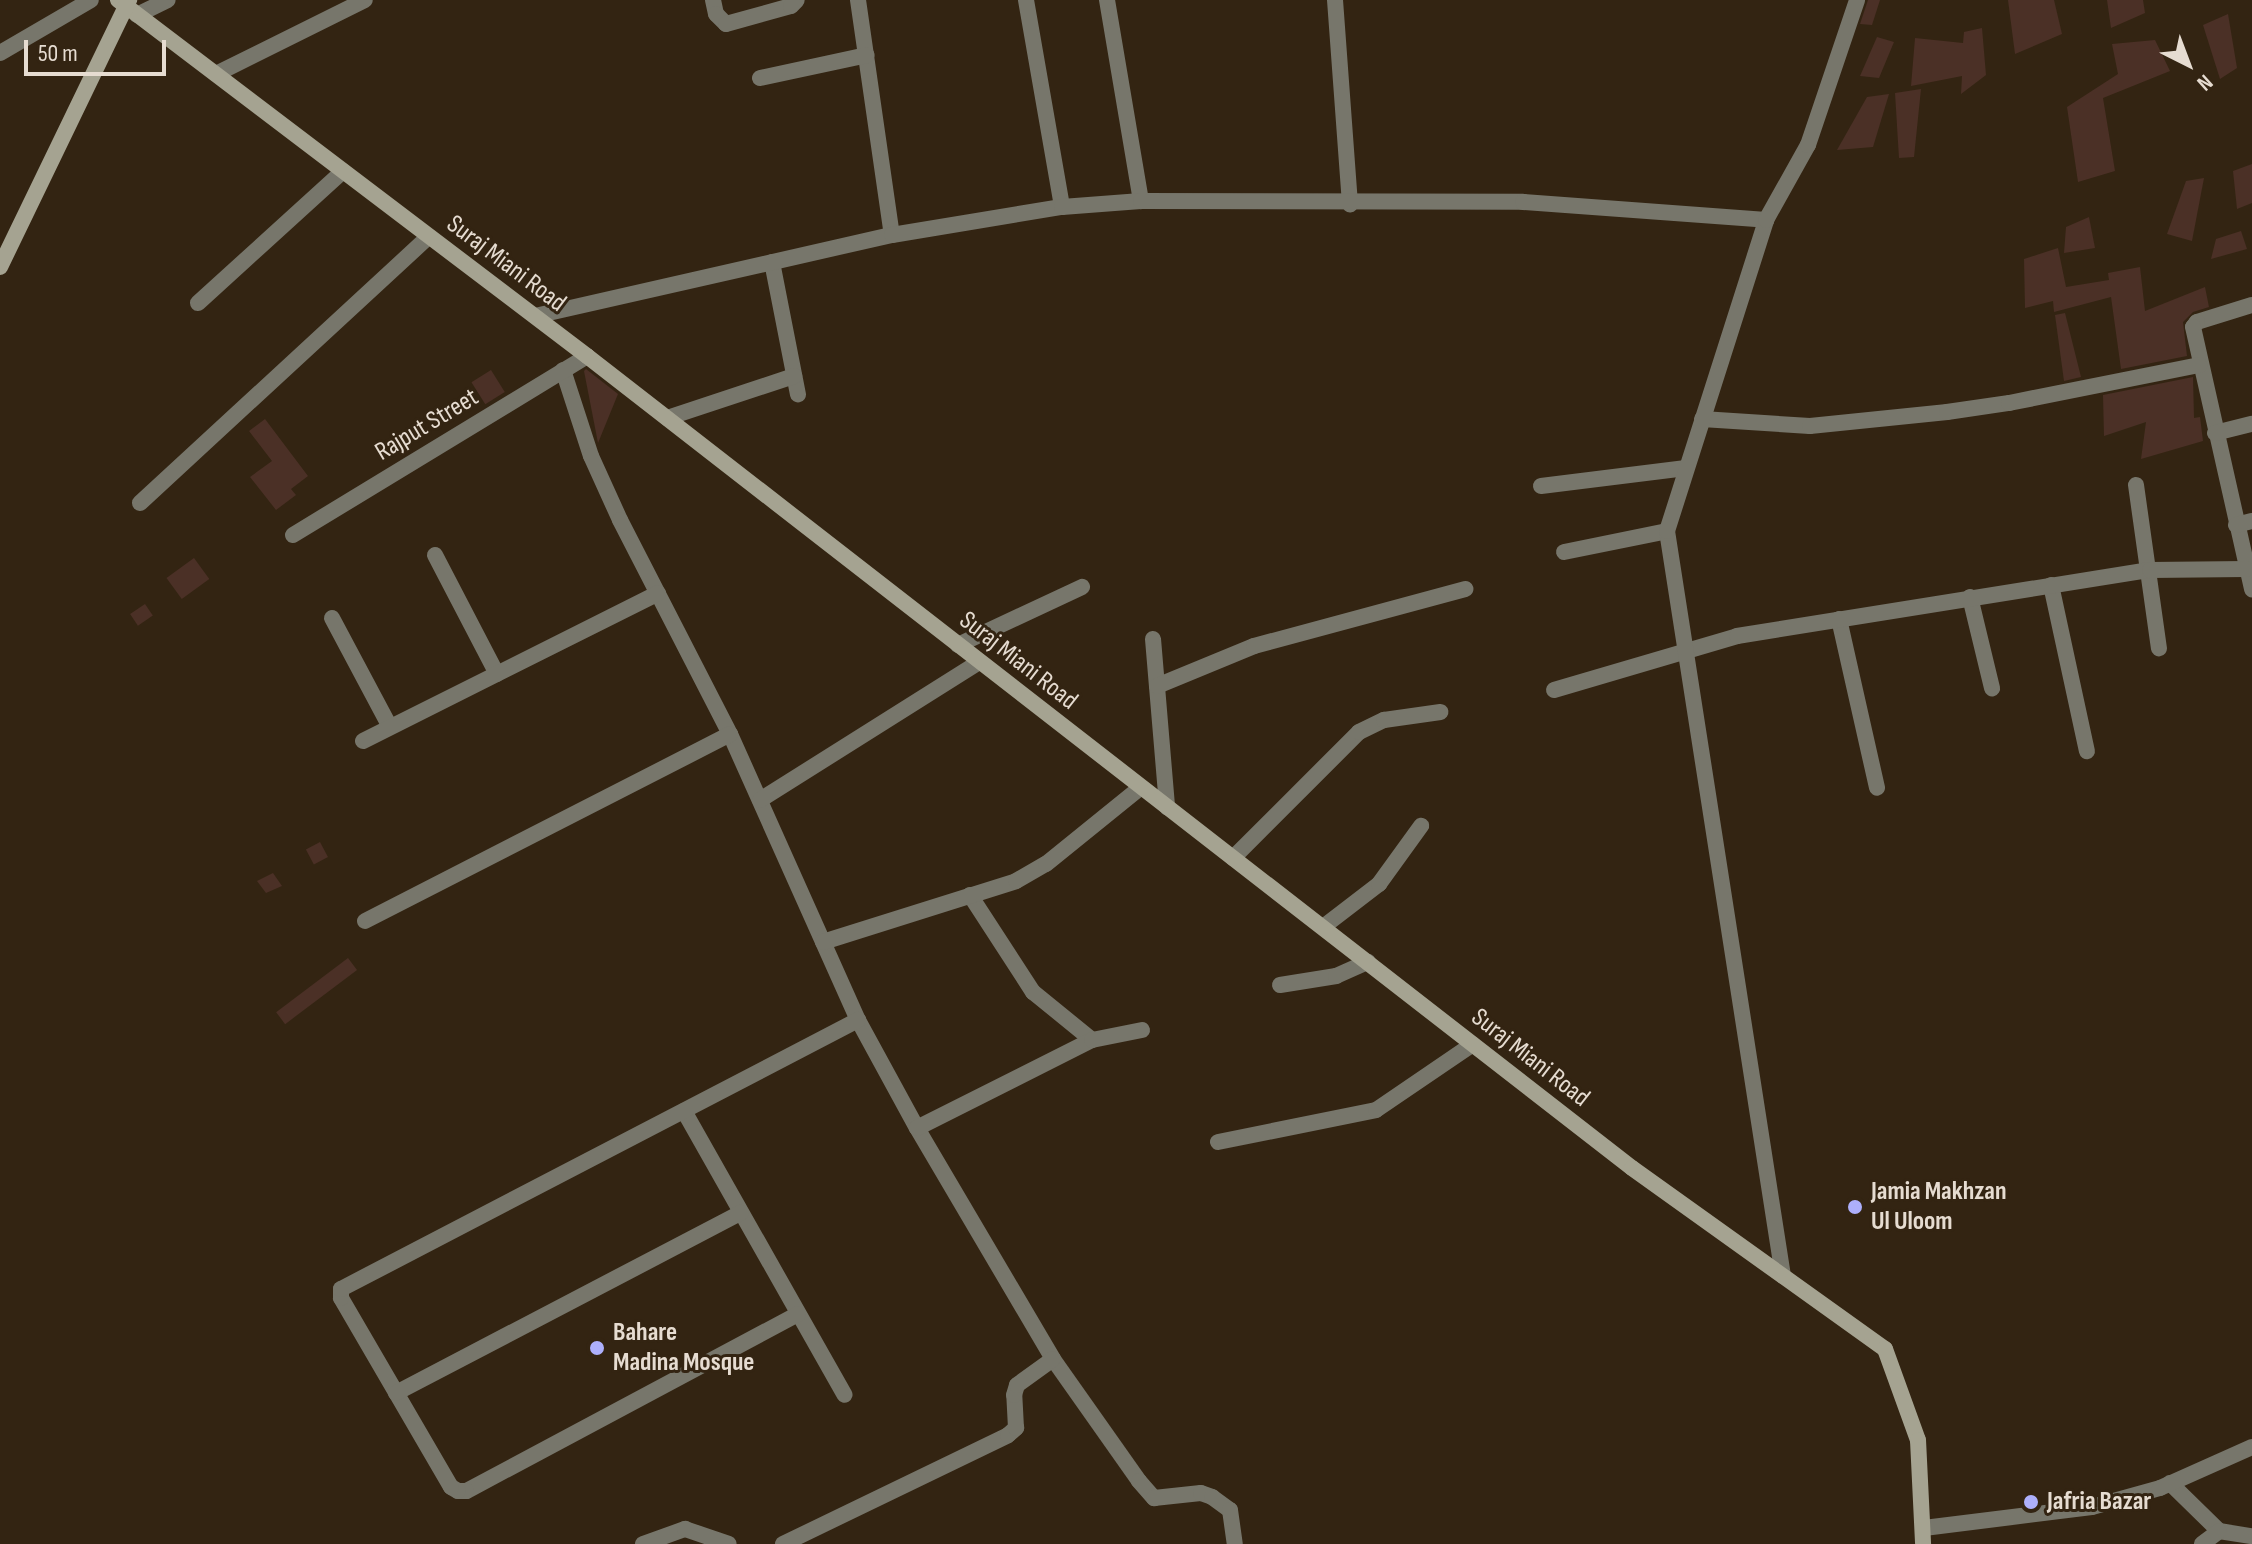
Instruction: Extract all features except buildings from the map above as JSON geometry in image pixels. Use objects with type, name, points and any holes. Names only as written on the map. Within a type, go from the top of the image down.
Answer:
[{"type":"street","points":[[0,53],[91,0]]},
{"type":"street","points":[[0,267],[127,5],[168,0]]},
{"type":"street","points":[[216,74],[365,0]]},
{"type":"street","points":[[713,0],[716,14],[726,24],[791,6],[797,0]]},
{"type":"street","points":[[858,0],[892,235]]},
{"type":"street","points":[[1026,0],[1062,207]]},
{"type":"street","points":[[1107,0],[1141,201]]},
{"type":"street","points":[[1335,0],[1350,204]]},
{"type":"street","points":[[1783,1276],[1667,531],[1766,220],[1808,145],[1857,0]]},
{"type":"street","name":"Suraj Miani Road","points":[[127,5],[587,356],[1632,1168],[1885,1349],[1918,1440],[1924,1536]]},
{"type":"street","points":[[760,78],[867,55]]},
{"type":"street","points":[[198,303],[343,171]]},
{"type":"street","points":[[535,316],[892,235],[1062,207],[1141,201],[1350,204],[1523,202],[1766,220]]},
{"type":"street","points":[[140,503],[429,236]]},
{"type":"street","points":[[772,262],[798,394]]},
{"type":"street","points":[[2252,305],[2197,322],[2193,327],[2215,433],[2244,523],[2246,569],[2252,589]]},
{"type":"street","name":"Rajput Street","points":[[293,535],[587,356]]},
{"type":"street","points":[[1702,419],[1810,426],[1947,412],[2009,403],[2199,365]]},
{"type":"street","points":[[563,370],[591,456],[730,734],[858,1020],[917,1128],[1053,1359],[1154,1498],[1201,1493],[1212,1497],[1230,1510],[1235,1544]]},
{"type":"street","points":[[667,418],[794,376]]},
{"type":"street","points":[[2215,433],[2252,424]]},
{"type":"street","points":[[1541,486],[1686,468]]},
{"type":"street","points":[[2136,485],[2159,648]]},
{"type":"street","points":[[1564,552],[1667,531]]},
{"type":"street","points":[[435,555],[497,674]]},
{"type":"street","points":[[1554,690],[1737,636],[2150,570],[2246,569]]},
{"type":"street","points":[[2051,585],[2087,751]]},
{"type":"street","points":[[958,645],[1082,587]]},
{"type":"street","points":[[1157,686],[1254,646],[1465,589]]},
{"type":"street","points":[[363,741],[658,593]]},
{"type":"street","points":[[1970,597],[1992,688]]},
{"type":"street","points":[[332,618],[390,727]]},
{"type":"street","points":[[1839,619],[1877,788]]},
{"type":"street","points":[[1153,639],[1167,807]]},
{"type":"street","points":[[760,800],[979,662]]},
{"type":"street","points":[[1233,858],[1359,732],[1384,720],[1440,712]]},
{"type":"street","points":[[365,921],[730,734]]},
{"type":"street","points":[[823,942],[1016,881],[1046,864],[1141,787]]},
{"type":"street","points":[[1323,927],[1379,884],[1421,826]]},
{"type":"street","points":[[970,895],[1033,992],[1092,1040]]},
{"type":"street","points":[[1280,985],[1348,972],[1368,962]]},
{"type":"street","points":[[798,1314],[466,1491],[451,1487],[341,1298],[341,1289],[858,1020]]},
{"type":"street","points":[[917,1128],[1092,1040],[1142,1030]]},
{"type":"street","points":[[1218,1142],[1376,1110],[1473,1044]]},
{"type":"street","points":[[684,1111],[845,1395]]},
{"type":"street","points":[[396,1393],[741,1213]]},
{"type":"street","points":[[783,1544],[1008,1435],[1016,1428],[1014,1395],[1017,1385],[1053,1359]]},
{"type":"street","points":[[1924,1536],[2092,1507],[2170,1483],[2252,1447]]},
{"type":"street","points":[[2170,1483],[2219,1531],[2252,1536]]},
{"type":"street","points":[[643,1544],[685,1529],[729,1544]]},
{"type":"street","points":[[2202,1544],[2219,1531]]},
{"type":"place","name":"Jamia Makhzan Ul Uloom","points":[[1855,1207]]},
{"type":"place","name":"Bahare Madina Mosque","points":[[597,1348]]},
{"type":"place","name":"Jafria Bazar","points":[[2031,1502]]}]
